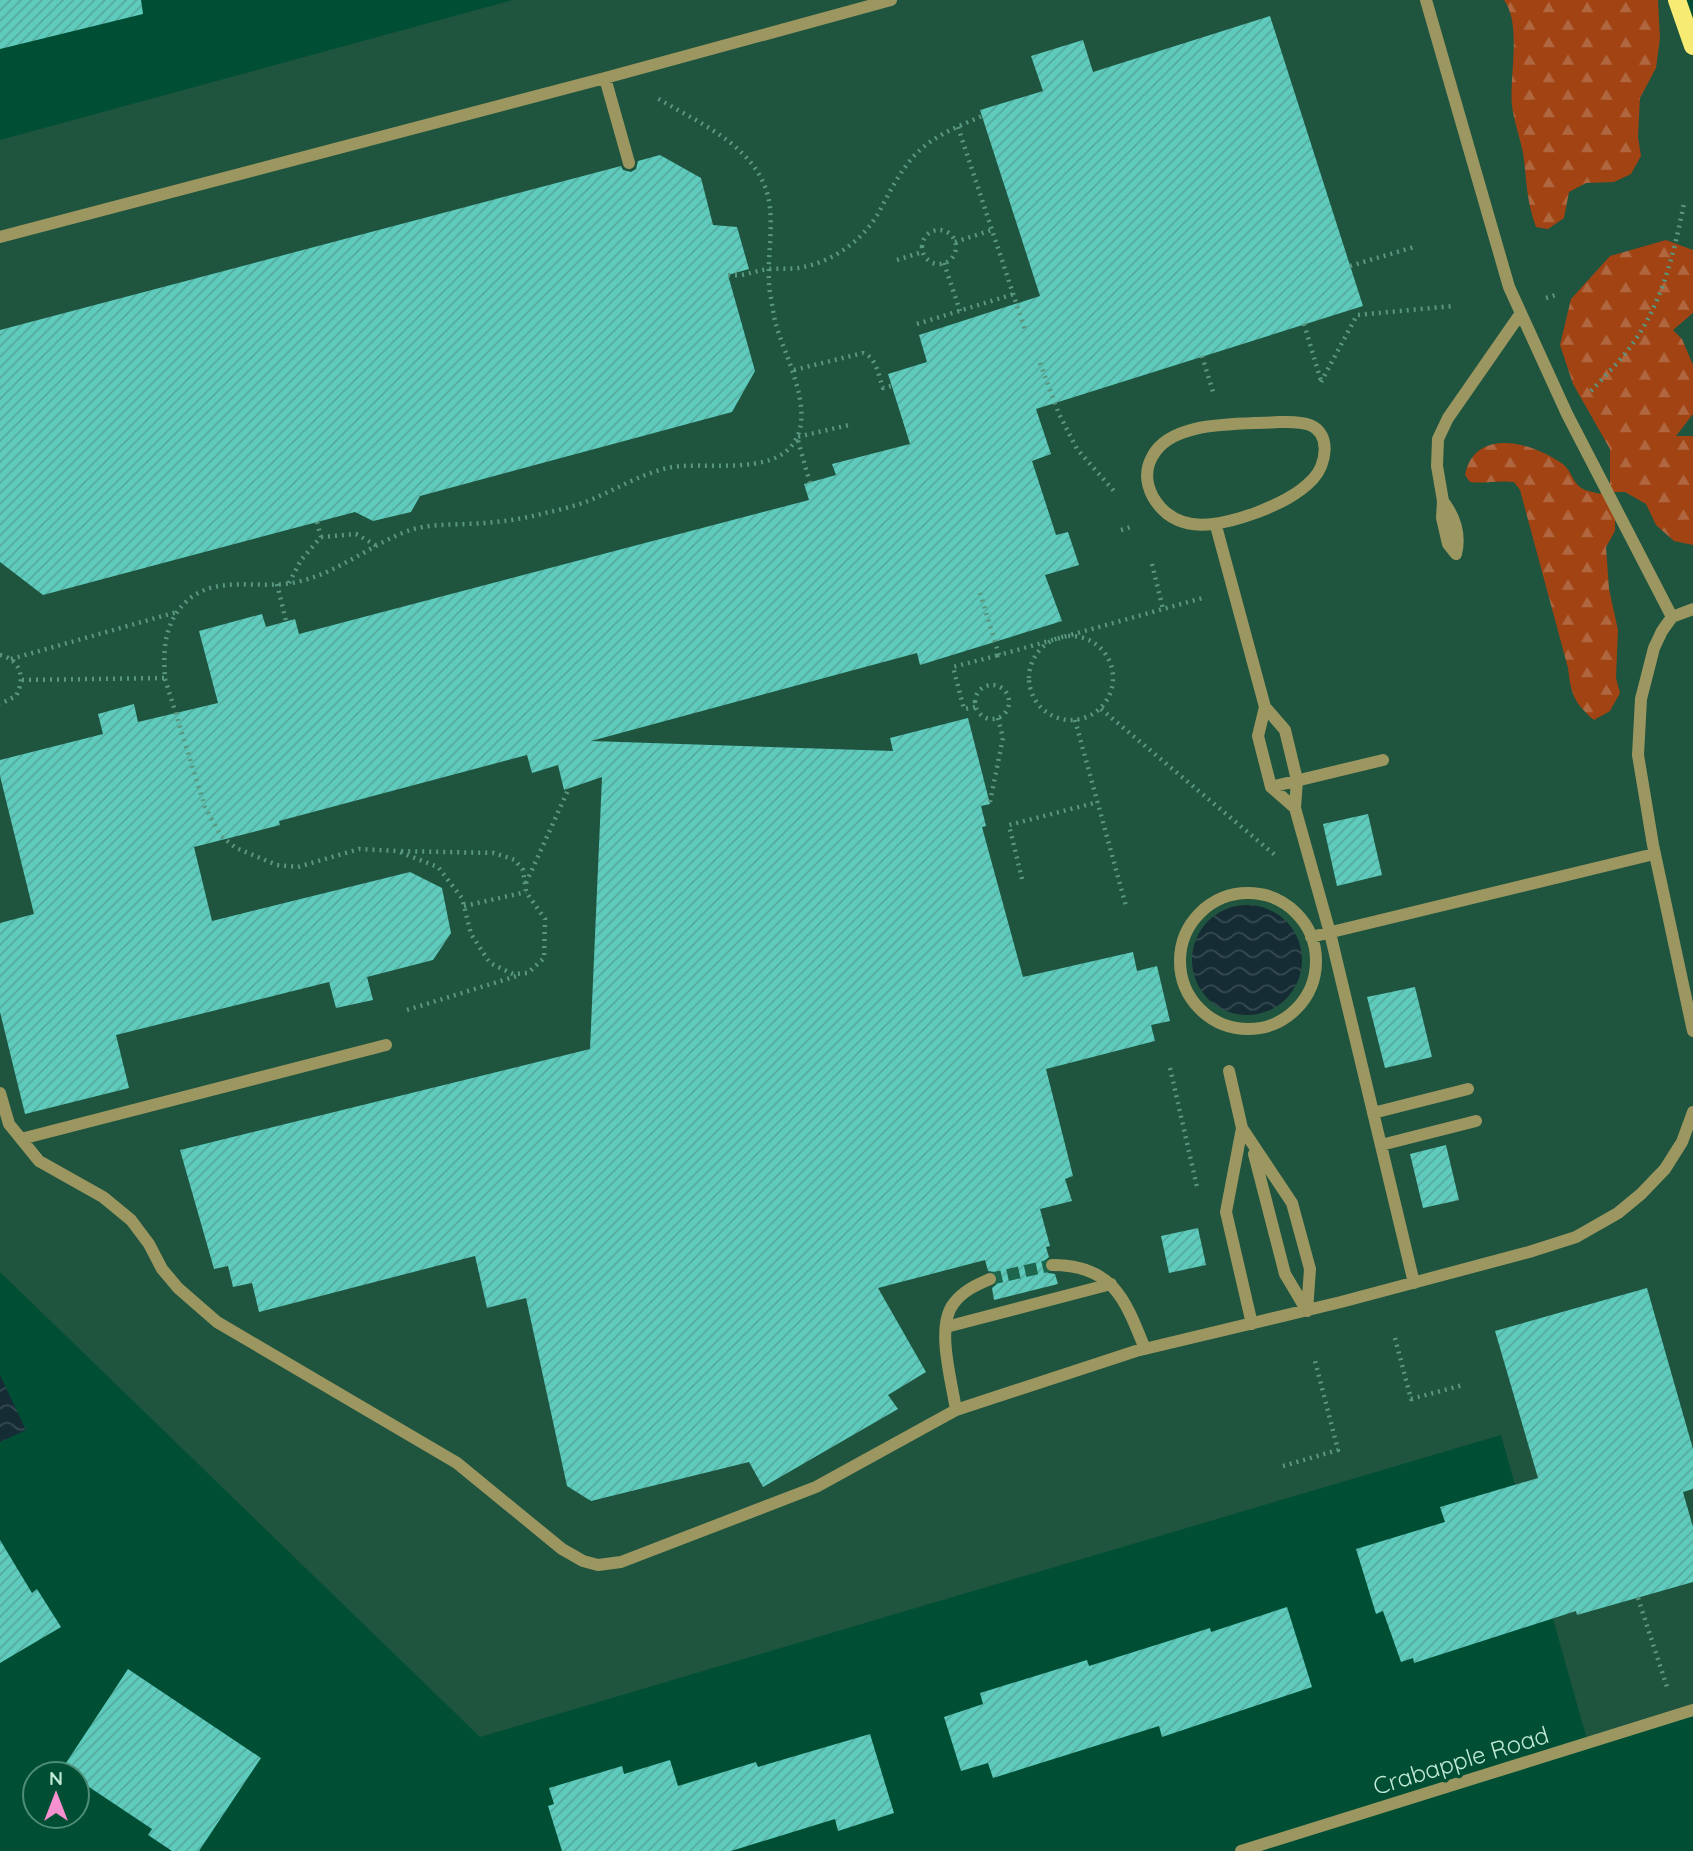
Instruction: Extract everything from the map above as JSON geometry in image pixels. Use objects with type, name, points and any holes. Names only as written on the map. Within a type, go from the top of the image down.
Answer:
[{"type":"main road","points":[[1677,0],[1693,46]]},
{"type":"street","points":[[0,237],[891,0]]},
{"type":"street","points":[[1426,0],[1509,287],[1567,414],[1672,617]]},
{"type":"street","points":[[605,78],[629,163]]},
{"type":"street","points":[[1443,500],[1436,451],[1442,429],[1521,313]]},
{"type":"street","points":[[1279,422],[1299,422],[1320,431],[1325,443],[1324,458],[1314,478],[1278,505],[1216,526],[1194,525],[1177,519],[1153,497],[1147,480],[1148,465],[1157,447],[1166,438],[1190,428],[1279,422]]},
{"type":"street","points":[[1216,526],[1265,707],[1284,730],[1297,780],[1295,808],[1330,933],[1414,1283]]},
{"type":"street","points":[[1693,609],[1672,617],[1662,631],[1654,648],[1638,723],[1638,755],[1654,854],[1693,1031]]},
{"type":"street","points":[[1265,707],[1258,736],[1271,787],[1295,808]]},
{"type":"street","points":[[1271,787],[1383,760]]},
{"type":"street","points":[[1311,937],[1654,854]]},
{"type":"street","points":[[1237,893],[1272,897],[1301,918],[1311,937],[1315,950],[1312,984],[1304,1000],[1275,1023],[1256,1028],[1219,1022],[1203,1012],[1191,997],[1183,979],[1180,961],[1182,942],[1191,924],[1203,910],[1237,893]]},
{"type":"street","points":[[21,1139],[386,1045]]},
{"type":"street","points":[[1228,1071],[1242,1128],[1292,1203],[1310,1269],[1307,1311]]},
{"type":"street","points":[[1373,1114],[1468,1089]]},
{"type":"street","points":[[0,1093],[9,1124],[39,1161],[103,1197],[131,1220],[149,1244],[162,1269],[178,1288],[217,1322],[457,1463],[562,1549],[583,1561],[598,1565],[621,1562],[816,1487],[956,1410],[1145,1349],[1307,1311],[1576,1237],[1618,1213],[1665,1169],[1682,1143],[1693,1112]]},
{"type":"street","points":[[1381,1145],[1476,1121]]},
{"type":"street","points":[[1242,1128],[1226,1212],[1252,1324]]},
{"type":"street","points":[[1252,1143],[1284,1274],[1307,1311]]},
{"type":"street","points":[[1052,1265],[1088,1269],[1111,1284],[1126,1302],[1145,1349]]},
{"type":"street","points":[[956,1410],[945,1342],[946,1327],[952,1304],[968,1289],[990,1279]]},
{"type":"street","points":[[946,1327],[1111,1284]]},
{"type":"street","name":"Crabapple Road","points":[[1241,1851],[1693,1710]]},
{"type":"path","points":[[657,98],[730,142],[753,163],[765,187],[770,207],[769,268],[775,321],[794,370],[800,400],[797,437],[810,482]]},
{"type":"path","points":[[728,275],[743,276],[769,268],[788,269],[814,265],[849,247],[877,215],[892,187],[914,157],[940,135],[982,116]]},
{"type":"path","points":[[958,127],[1026,330]]},
{"type":"path","points":[[1589,393],[1631,347],[1650,316],[1675,251],[1684,204]]},
{"type":"path","points":[[955,242],[992,230]]},
{"type":"path","points":[[942,231],[952,236],[955,242],[953,257],[944,263],[929,261],[922,252],[923,241],[931,232],[942,231]]},
{"type":"path","points":[[1350,266],[1414,247]]},
{"type":"path","points":[[897,260],[922,252]]},
{"type":"path","points":[[944,263],[960,311]]},
{"type":"path","points":[[917,324],[1014,294]]},
{"type":"path","points":[[1304,324],[1321,382],[1357,315],[1452,306]]},
{"type":"path","points":[[794,370],[863,353],[874,360],[883,388],[891,386]]},
{"type":"path","points":[[1202,356],[1213,392]]},
{"type":"path","points":[[1040,363],[1059,414],[1077,449],[1114,491]]},
{"type":"path","points":[[407,1010],[527,973],[544,958],[545,919],[526,892],[523,870],[515,860],[494,853],[359,849],[298,867],[277,865],[236,848],[221,836],[205,807],[165,678],[165,642],[169,626],[178,612],[189,599],[212,587],[235,584],[289,584],[319,577],[406,532],[432,525],[512,520],[546,513],[588,500],[642,475],[688,464],[734,467],[771,459],[790,447],[797,437],[849,425]]},
{"type":"path","points":[[317,522],[321,537]]},
{"type":"path","points":[[1121,530],[1135,526]]},
{"type":"path","points":[[289,584],[305,554],[321,537],[356,534],[377,546]]},
{"type":"path","points":[[1152,564],[1163,609]]},
{"type":"path","points":[[277,584],[286,621]]},
{"type":"path","points":[[975,707],[964,709],[953,667],[1233,590]]},
{"type":"path","points":[[980,593],[999,655]]},
{"type":"path","points":[[11,659],[178,612]]},
{"type":"path","points":[[1072,635],[1099,645],[1108,656],[1113,669],[1114,684],[1110,697],[1101,709],[1089,717],[1076,720],[1049,715],[1039,705],[1031,693],[1028,680],[1030,666],[1036,654],[1046,644],[1072,635]]},
{"type":"path","points":[[0,654],[17,664],[22,680],[16,696],[0,704]]},
{"type":"path","points":[[22,680],[165,678]]},
{"type":"path","points":[[999,686],[1007,694],[1009,705],[998,718],[981,716],[975,707],[975,696],[983,687],[999,686]]},
{"type":"path","points":[[1101,709],[1277,857]]},
{"type":"path","points":[[990,802],[1003,738],[998,718]]},
{"type":"path","points":[[1076,720],[1126,906]]},
{"type":"path","points":[[525,884],[569,788]]},
{"type":"path","points":[[1022,879],[1009,825],[1098,802]]},
{"type":"path","points":[[397,851],[438,867],[462,898],[471,934],[490,963],[513,974],[527,973]]},
{"type":"path","points":[[464,906],[526,892]]},
{"type":"path","points":[[1170,1068],[1200,1199]]},
{"type":"path","points":[[1395,1338],[1411,1399],[1463,1385]]},
{"type":"path","points":[[1283,1466],[1338,1450],[1314,1357]]},
{"type":"path","points":[[1638,1598],[1676,1716]]},
{"type":"shaded area","points":[[513,0],[1677,0],[1693,46],[1693,1710],[1588,1743],[1501,1435],[480,1737],[0,1272],[0,140]]},
{"type":"green space","points":[[1504,0],[1658,0],[1660,38],[1656,68],[1640,98],[1638,137],[1641,156],[1631,174],[1614,182],[1586,183],[1569,192],[1564,218],[1548,229],[1536,227],[1529,199],[1523,153],[1512,106],[1514,36],[1509,10]]},
{"type":"green space","points":[[1666,240],[1693,250],[1693,313],[1673,330],[1682,339],[1693,365],[1693,414],[1676,436],[1693,436],[1693,545],[1674,541],[1656,525],[1646,504],[1625,492],[1612,492],[1615,531],[1606,547],[1609,589],[1618,630],[1616,678],[1620,693],[1610,711],[1594,720],[1578,703],[1572,691],[1520,490],[1514,482],[1470,482],[1465,475],[1471,459],[1481,449],[1493,444],[1507,443],[1523,445],[1552,457],[1564,465],[1584,489],[1600,494],[1610,484],[1610,449],[1573,384],[1560,345],[1571,299],[1610,256]]},
{"type":"water","points":[[1247,905],[1268,909],[1286,921],[1298,939],[1302,960],[1298,981],[1286,999],[1268,1011],[1247,1015],[1226,1011],[1208,999],[1196,981],[1192,960],[1196,939],[1208,921],[1226,909]]},
{"type":"water","points":[[0,1375],[26,1430],[0,1442]]},
{"type":"building","points":[[0,0],[141,0],[143,14],[0,49]]},
{"type":"building","points":[[1270,16],[1363,306],[1036,409],[1051,454],[1032,461],[1056,535],[1068,532],[1079,565],[1045,575],[1062,621],[920,665],[917,653],[591,741],[893,751],[890,738],[968,718],[990,804],[981,806],[986,826],[982,827],[1023,977],[1133,952],[1137,971],[1157,966],[1170,1021],[1151,1025],[1155,1041],[1046,1069],[1073,1176],[1065,1179],[1072,1201],[1040,1209],[1050,1246],[1046,1247],[1049,1257],[1044,1261],[1044,1268],[1048,1273],[1055,1274],[1058,1284],[994,1300],[992,1288],[997,1284],[998,1276],[995,1272],[988,1271],[985,1260],[878,1288],[926,1372],[888,1395],[898,1409],[763,1487],[749,1462],[591,1501],[567,1486],[526,1298],[487,1308],[475,1256],[259,1312],[252,1283],[233,1287],[228,1266],[214,1269],[180,1150],[590,1049],[602,777],[564,790],[558,765],[532,773],[527,755],[279,821],[280,825],[194,847],[212,921],[410,872],[442,888],[451,933],[433,960],[367,977],[373,1000],[336,1008],[329,982],[116,1035],[129,1088],[25,1114],[0,1012],[0,923],[34,914],[0,776],[0,760],[103,734],[98,714],[134,704],[138,722],[218,703],[199,631],[262,614],[266,627],[295,619],[299,634],[809,500],[804,484],[836,475],[832,464],[910,444],[888,374],[927,362],[919,335],[1040,296],[980,110],[1043,91],[1031,56],[1083,40],[1093,72]]},
{"type":"building","points":[[660,155],[701,178],[713,225],[737,227],[749,269],[728,275],[755,371],[732,412],[420,496],[411,512],[373,521],[355,512],[43,595],[0,562],[0,330],[621,166],[623,170],[631,172],[636,169],[638,161]]},
{"type":"building","points":[[1368,814],[1382,875],[1337,886],[1323,824]]},
{"type":"building","points":[[1415,987],[1432,1057],[1385,1068],[1367,997]]},
{"type":"building","points":[[1446,1145],[1459,1200],[1423,1208],[1410,1154]]},
{"type":"building","points":[[1198,1228],[1206,1265],[1169,1273],[1161,1236]]},
{"type":"building","points":[[1647,1288],[1693,1449],[1693,1489],[1683,1492],[1693,1527],[1693,1582],[1577,1615],[1576,1611],[1414,1663],[1413,1658],[1401,1662],[1383,1611],[1376,1614],[1356,1549],[1445,1522],[1440,1507],[1538,1478],[1495,1331]]},
{"type":"building","points":[[0,1540],[32,1593],[37,1589],[61,1627],[0,1663]]},
{"type":"building","points":[[1287,1607],[1312,1687],[1162,1737],[1159,1726],[993,1778],[988,1763],[961,1771],[944,1717],[983,1704],[980,1693],[1087,1660],[1089,1666],[1210,1628],[1211,1632]]},
{"type":"building","points":[[128,1669],[261,1758],[199,1851],[172,1851],[148,1835],[152,1829],[91,1788],[91,1760],[68,1760]]},
{"type":"building","points":[[870,1734],[894,1813],[838,1831],[835,1819],[731,1851],[562,1851],[548,1806],[554,1804],[549,1788],[622,1766],[624,1774],[670,1760],[678,1786],[756,1762],[758,1767]]},
{"type":"tunnel","points":[[990,1279],[1052,1265]]}]
